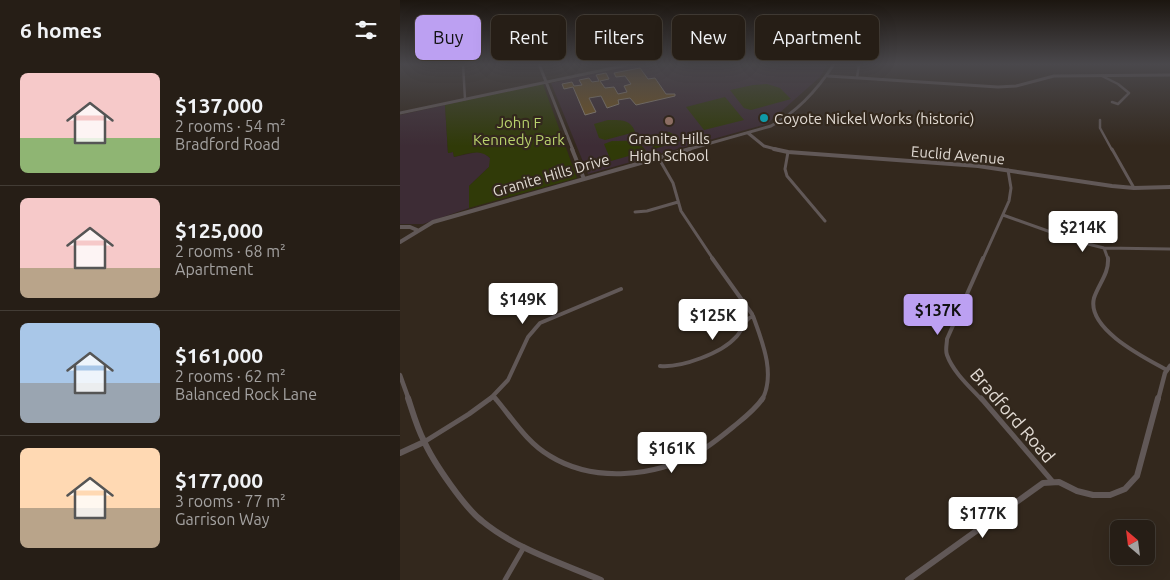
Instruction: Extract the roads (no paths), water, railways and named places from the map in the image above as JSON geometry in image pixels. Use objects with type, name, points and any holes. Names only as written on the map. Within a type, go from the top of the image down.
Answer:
[{"type":"street","points":[[465,91],[466,99]]},
{"type":"street","points":[[400,113],[503,91]]},
{"type":"street","points":[[550,91],[584,179]]},
{"type":"street","name":"Granite Hills Drive","points":[[400,242],[417,230],[434,222],[768,127],[781,121],[812,91]]},
{"type":"street","points":[[1112,102],[1118,104],[1129,93],[1127,91]]},
{"type":"street","points":[[1100,120],[1100,128],[1134,188]]},
{"type":"street","name":"Euclid Avenue","points":[[748,133],[764,146],[788,152],[966,165],[1097,185],[1134,188],[1170,187]]},
{"type":"street","points":[[788,152],[785,169],[786,176],[825,221]]},
{"type":"street","points":[[494,397],[546,455],[559,462],[580,469],[602,473],[630,473],[673,464],[699,452],[742,420],[759,404],[766,392],[768,376],[764,350],[753,315],[681,211],[673,183],[658,158]]},
{"type":"street","name":"Bradford Road","points":[[1008,170],[1011,188],[1009,201],[948,339],[946,351],[957,371],[1053,482]]},
{"type":"street","points":[[634,212],[647,211],[678,202]]},
{"type":"street","points":[[1003,215],[1076,241],[1104,248],[1170,249]]},
{"type":"street","points":[[400,227],[410,227],[417,230]]},
{"type":"street","points":[[908,580],[1043,483],[1053,482],[1097,496],[1117,493],[1131,485],[1137,476],[1168,368],[1115,338],[1096,316],[1093,307],[1109,270],[1104,248]]},
{"type":"street","points":[[400,452],[424,442],[494,397],[509,379],[530,331],[540,323],[622,289]]},
{"type":"street","points":[[660,366],[670,368],[686,364],[729,344],[739,334],[746,319],[753,315]]},
{"type":"street","points":[[400,375],[424,442],[463,502],[480,520],[498,533],[524,547],[601,580]]},
{"type":"street","points":[[505,580],[524,547]]},
{"type":"place","name":"Coyote Nickel Works (historic)","points":[[764,118]]},
{"type":"place","name":"Granite Hills High School","points":[[669,121]]},
{"type":"park label","name":"John F Kennedy Park","points":[[519,130]]}]
